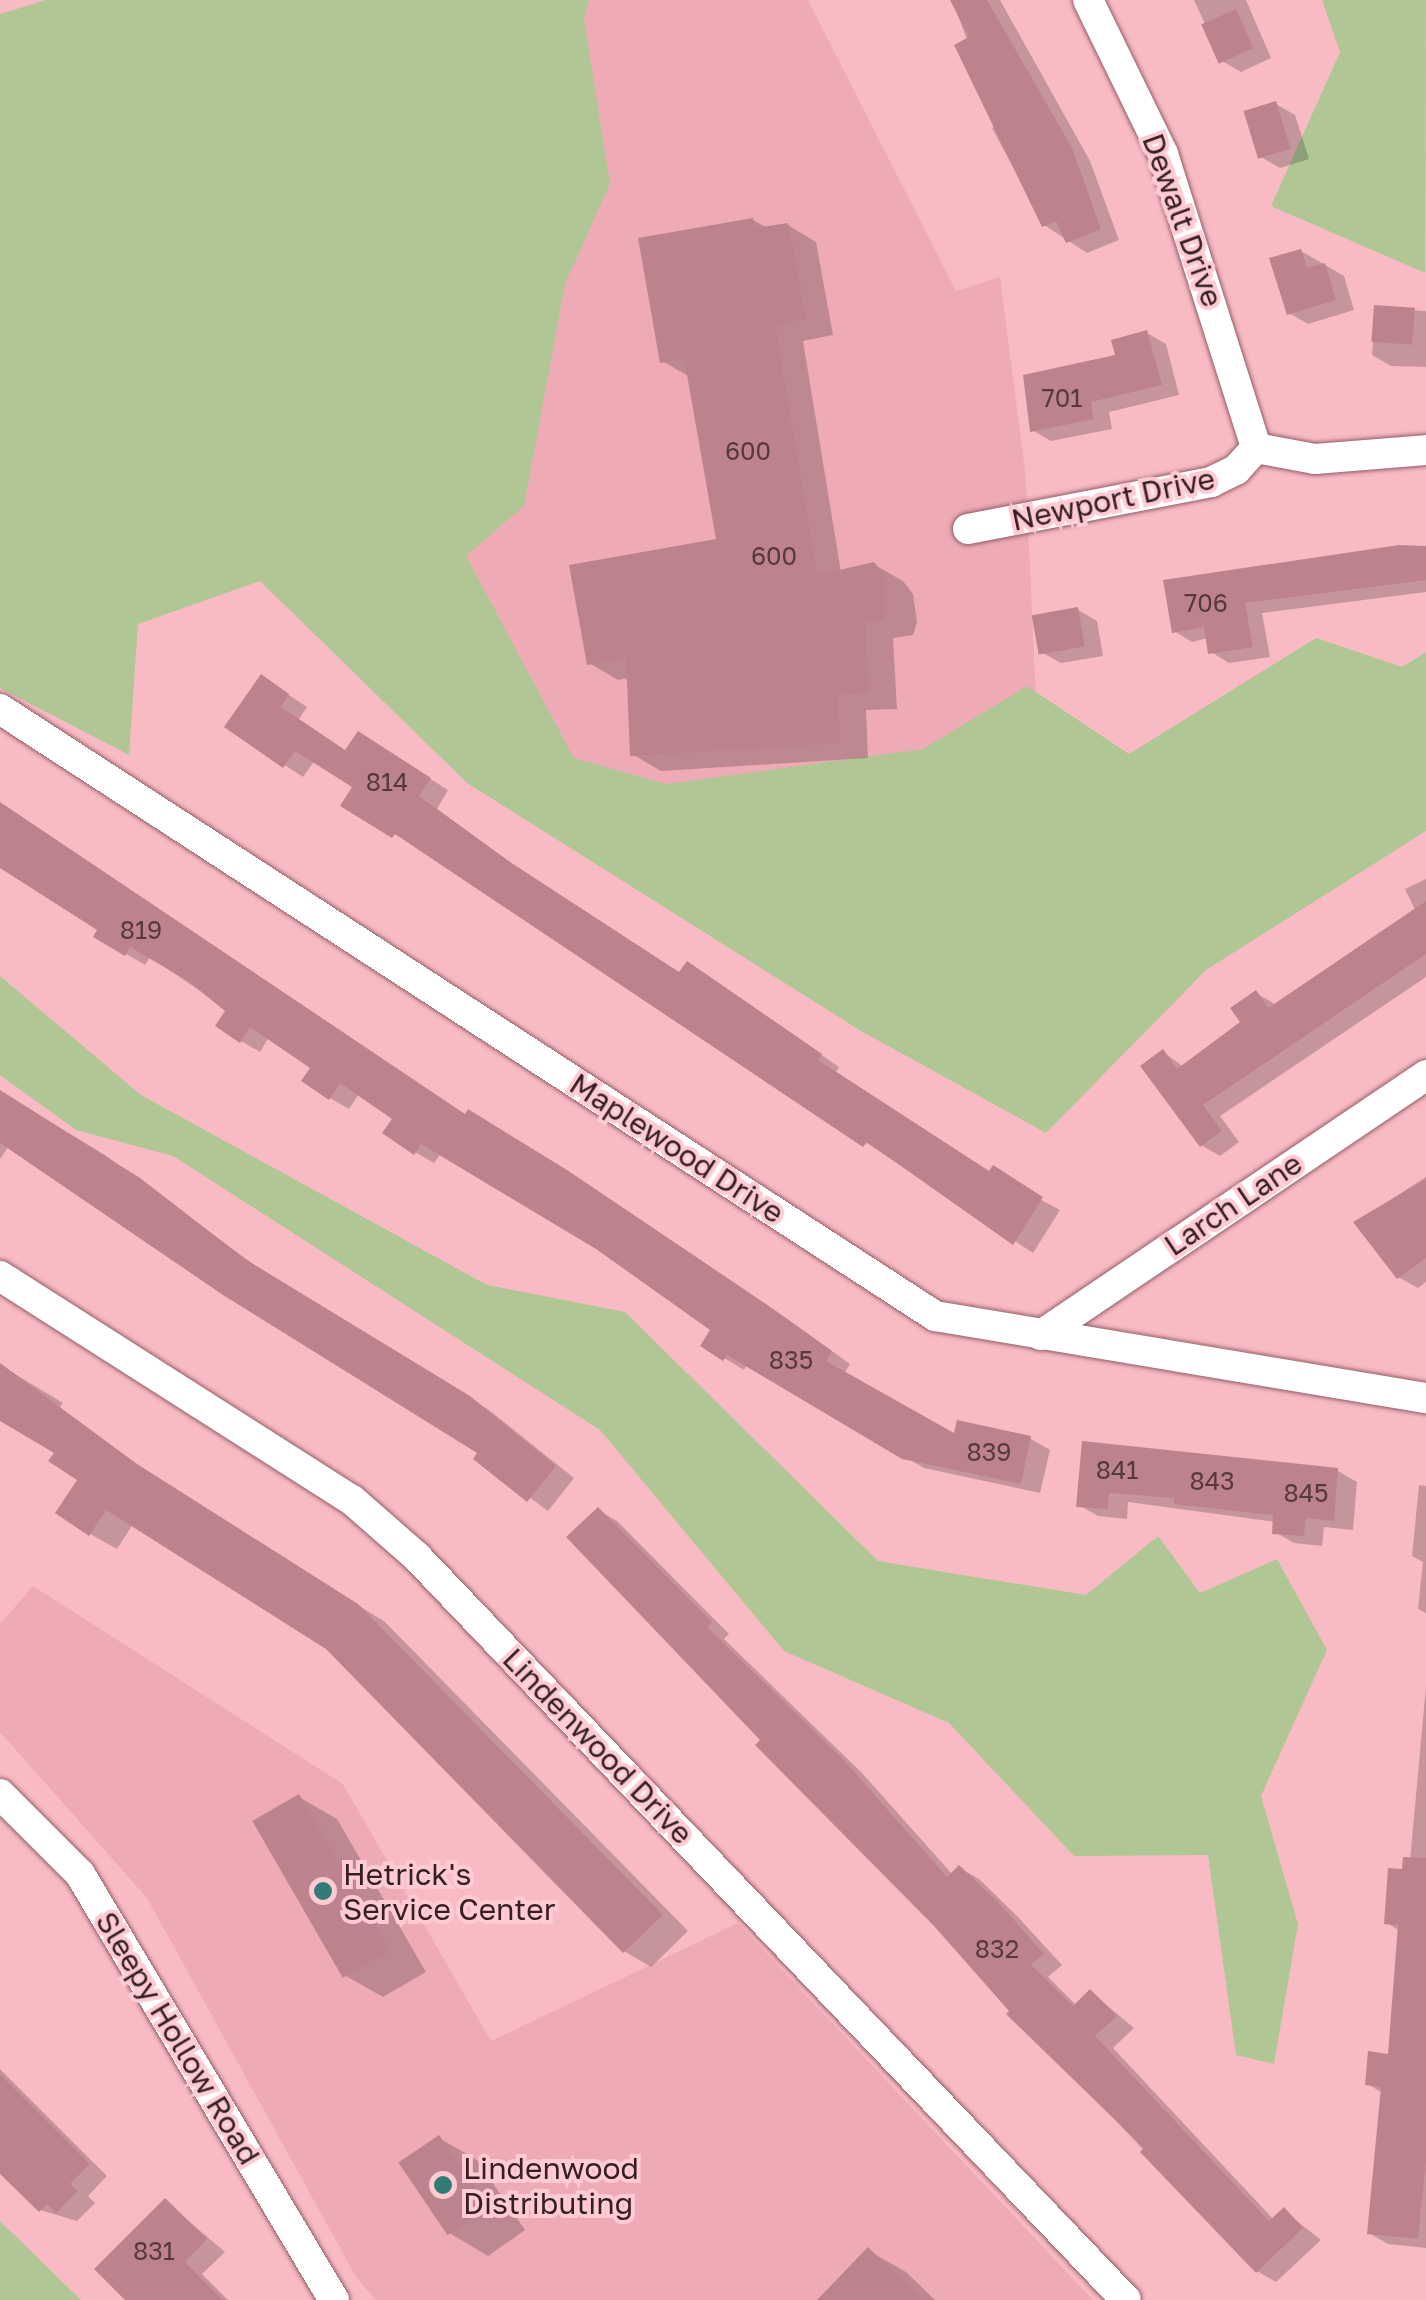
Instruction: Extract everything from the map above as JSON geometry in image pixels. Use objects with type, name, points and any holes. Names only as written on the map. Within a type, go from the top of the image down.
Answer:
[{"type":"street","name":"Dewalt Drive","points":[[1088,0],[1169,170],[1256,448]]},
{"type":"street","points":[[1256,448],[1314,459],[1426,450]]},
{"type":"street","name":"Newport Drive","points":[[968,530],[1210,482],[1236,470],[1256,448]]},
{"type":"street","name":"Maplewood Drive","points":[[0,710],[935,1316],[1426,1398]]},
{"type":"street","name":"Larch Lane","points":[[1041,1335],[1426,1074]]},
{"type":"street","name":"Lindenwood Drive","points":[[0,1276],[352,1500],[416,1556],[1126,2300]]},
{"type":"street","name":"Sleepy Hollow Road","points":[[0,1794],[80,1874],[334,2300]]},
{"type":"shaded area","points":[[459,0],[808,0],[956,291],[1000,277],[1026,479],[1039,764],[687,806],[419,719]]},
{"type":"shaded area","points":[[33,1586],[343,1784],[491,2041],[738,1923],[1093,2300],[376,2300],[356,2277],[147,1898],[0,1732],[0,1624]]},
{"type":"green space","points":[[46,0],[589,0],[584,19],[610,184],[565,284],[524,506],[466,556],[574,758],[666,784],[923,749],[1027,686],[1129,754],[1316,638],[1402,667],[1426,652],[1426,831],[1206,970],[1046,1133],[861,1031],[467,783],[260,581],[138,624],[129,755],[0,688],[0,14]]},
{"type":"green space","points":[[1322,0],[1426,0],[1425,273],[1271,206],[1340,52]]},
{"type":"green space","points":[[0,976],[141,1095],[487,1285],[625,1312],[878,1561],[1086,1595],[1158,1536],[1200,1593],[1277,1559],[1327,1650],[1261,1796],[1298,1924],[1274,2064],[1236,2055],[1208,1855],[1074,1856],[949,1723],[784,1651],[600,1430],[173,1156],[76,1130],[0,1075]]},
{"type":"green space","points":[[0,2221],[81,2300],[0,2300]]},
{"type":"building","points":[[950,0],[987,0],[1072,148],[1101,229],[1066,243],[1056,221],[1042,227],[954,45],[969,37]]},
{"type":"building","points":[[1236,9],[1253,48],[1219,64],[1201,24]]},
{"type":"building","points":[[1276,101],[1291,149],[1258,159],[1243,111]]},
{"type":"building","points":[[753,218],[755,228],[788,223],[806,319],[775,325],[817,575],[874,562],[885,576],[884,619],[865,622],[869,693],[838,695],[840,743],[630,756],[626,658],[587,665],[569,565],[716,539],[684,358],[660,363],[638,238]]},
{"type":"building","points":[[1301,249],[1307,268],[1325,263],[1336,300],[1287,315],[1269,258]]},
{"type":"building","points":[[1374,305],[1415,308],[1412,345],[1371,342]]},
{"type":"building","points":[[1147,330],[1162,385],[1091,402],[1094,419],[1030,432],[1023,375],[1115,355],[1111,340]]},
{"type":"building","points":[[1399,545],[1426,546],[1426,580],[1245,603],[1253,647],[1208,654],[1204,627],[1172,633],[1163,580]]},
{"type":"building","points":[[1078,607],[1085,646],[1039,655],[1032,615]]},
{"type":"building","points":[[261,674],[289,694],[281,707],[345,750],[358,731],[431,778],[419,796],[510,862],[679,972],[687,961],[822,1054],[818,1060],[989,1171],[993,1165],[1043,1197],[1013,1245],[867,1142],[863,1147],[395,834],[392,838],[340,806],[352,787],[295,751],[283,768],[224,727]]},
{"type":"building","points":[[0,802],[465,1114],[468,1109],[567,1170],[766,1304],[832,1351],[826,1361],[954,1433],[957,1420],[1031,1436],[1021,1484],[902,1459],[727,1355],[723,1361],[700,1346],[710,1330],[596,1249],[421,1144],[414,1155],[382,1133],[392,1119],[340,1083],[329,1100],[301,1081],[310,1068],[250,1027],[240,1043],[215,1026],[225,1011],[188,981],[130,947],[125,956],[93,937],[97,930],[0,868]]},
{"type":"building","points":[[1426,901],[1426,954],[1203,1105],[1222,1131],[1200,1147],[1140,1066],[1163,1049],[1177,1069],[1240,1022],[1230,1008],[1256,990],[1268,1008]]},
{"type":"building","points":[[0,1090],[140,1178],[245,1259],[470,1396],[556,1466],[527,1502],[473,1459],[477,1453],[223,1295],[0,1143]]},
{"type":"building","points":[[1426,1179],[1426,1258],[1397,1279],[1353,1222]]},
{"type":"building","points":[[0,1363],[137,1464],[358,1604],[663,1915],[623,1953],[326,1649],[106,1510],[89,1536],[55,1513],[77,1480],[48,1461],[54,1453],[0,1421]]},
{"type":"building","points":[[1082,1441],[1338,1468],[1334,1521],[1306,1518],[1304,1536],[1272,1534],[1273,1515],[1174,1504],[1174,1498],[1109,1493],[1108,1509],[1076,1507]]},
{"type":"building","points":[[598,1507],[712,1622],[707,1627],[843,1759],[947,1877],[959,1865],[998,1902],[1044,1954],[1031,1965],[1073,2006],[1090,1989],[1117,2016],[1095,2036],[1269,2221],[1284,2207],[1303,2228],[1256,2273],[1140,2152],[1144,2148],[1006,2014],[1009,2011],[934,1926],[755,1745],[760,1740],[566,1537]]},
{"type":"building","points":[[299,1794],[390,1951],[343,1978],[252,1821]]},
{"type":"building","points":[[1403,1857],[1426,1858],[1426,2161],[1418,2239],[1367,2234],[1381,2087],[1365,2085],[1368,2051],[1388,2054],[1398,1925],[1384,1924],[1388,1868],[1402,1869]]},
{"type":"building","points":[[0,2074],[90,2164],[70,2184],[78,2191],[56,2213],[48,2204],[39,2212],[0,2174]]},
{"type":"building","points":[[439,2135],[488,2208],[448,2235],[398,2162]]},
{"type":"building","points":[[165,2198],[207,2239],[185,2262],[223,2300],[125,2300],[94,2269]]},
{"type":"building","points":[[868,2247],[922,2300],[817,2300]]},
{"type":"place","name":"Hetrick's Service Center","points":[[323,1891]]},
{"type":"place","name":"Lindenwood Distributing","points":[[443,2185]]}]
